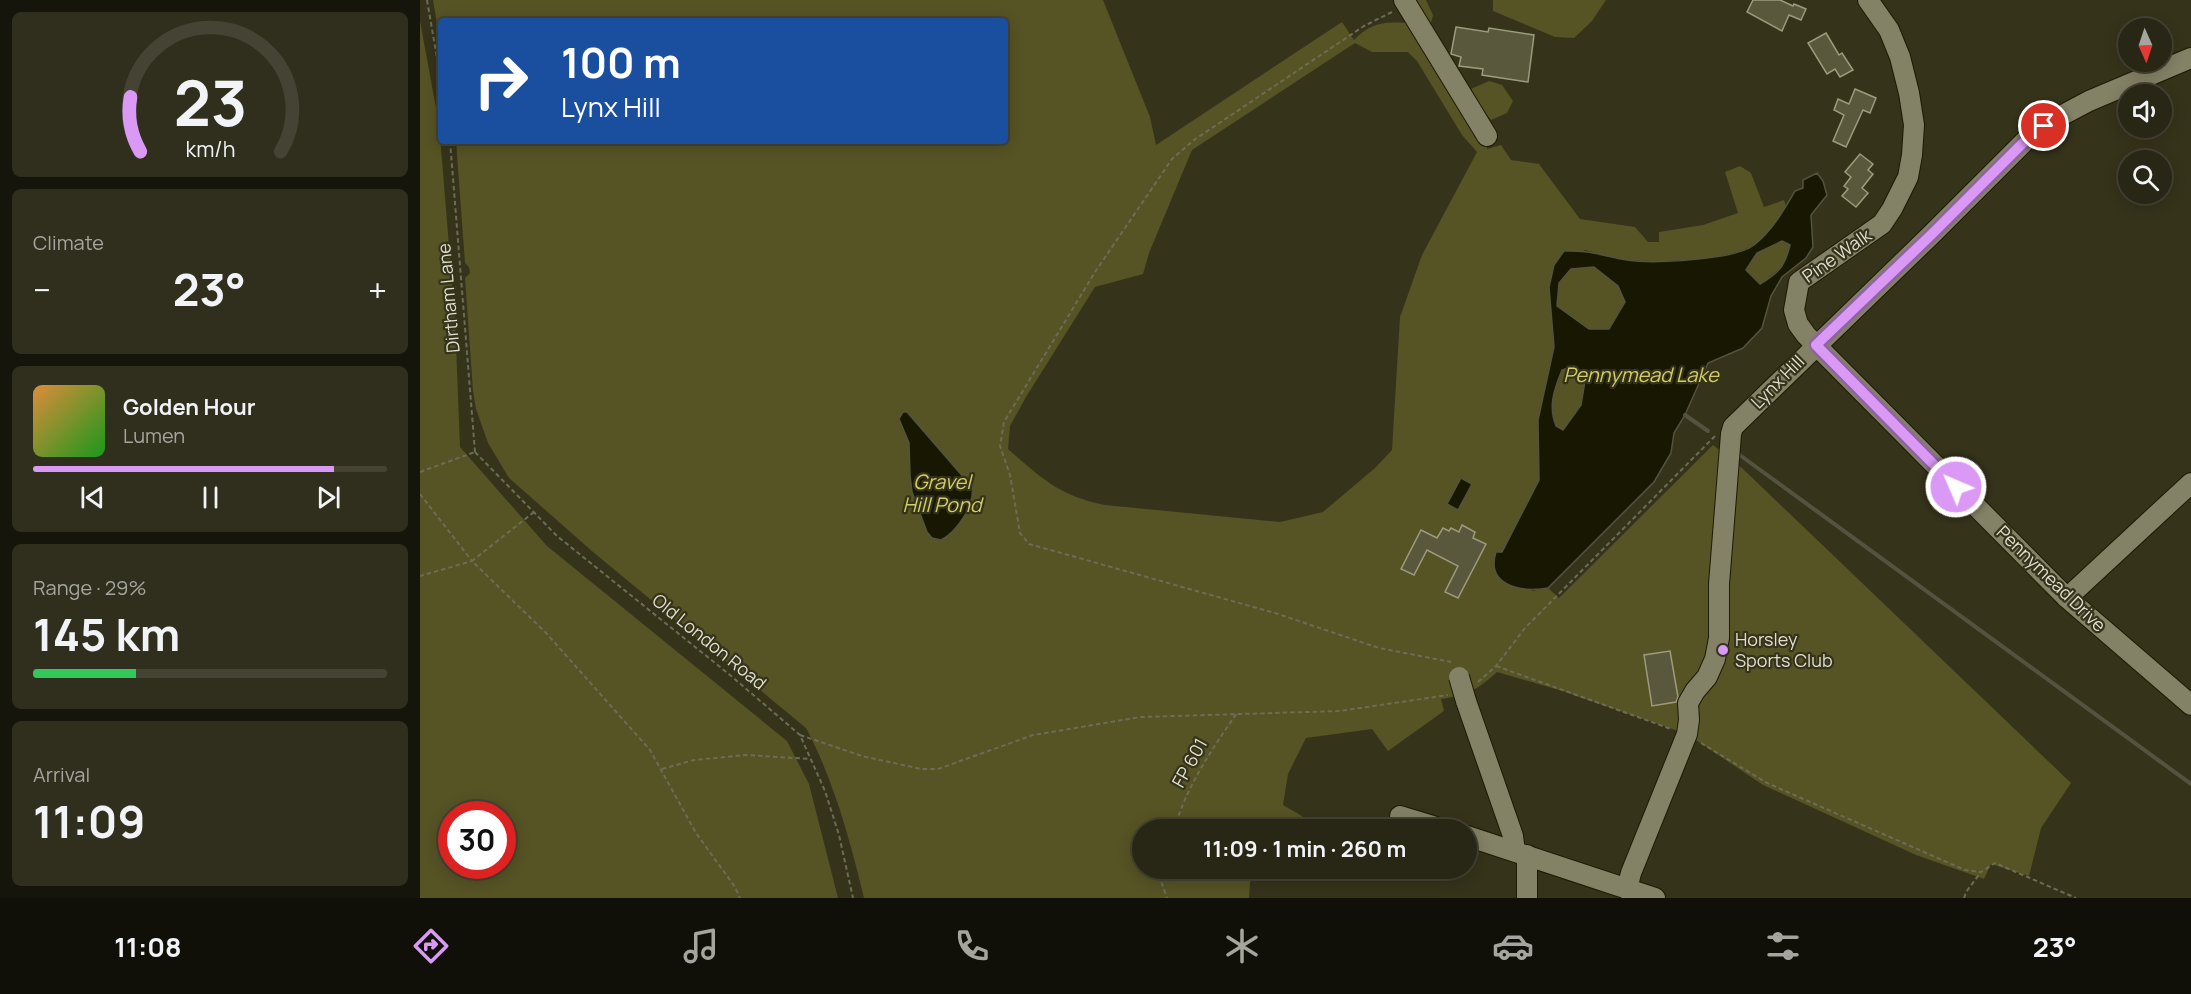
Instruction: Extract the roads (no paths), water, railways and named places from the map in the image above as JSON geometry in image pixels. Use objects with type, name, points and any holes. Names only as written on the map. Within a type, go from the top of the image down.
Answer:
[{"type":"street","name":"Pine Walk","points":[[1816,345],[1798,324],[1794,310],[1798,282],[1882,224],[1908,177],[1912,155],[1914,125],[1910,93],[1900,57],[1889,30],[1868,0]]},
{"type":"street","points":[[1405,2],[1487,136]]},
{"type":"street","name":"Lynx Hill","points":[[1628,889],[1631,873],[1687,734],[1688,703],[1707,677],[1716,659],[1719,638],[1719,584],[1733,427],[2032,134],[2089,101],[2191,58]]},
{"type":"street","name":"Pennymead Drive","points":[[1816,345],[2067,598],[2191,705]]},
{"type":"street","points":[[2067,598],[2191,483]]},
{"type":"street","points":[[1462,684],[1513,836],[1521,853],[1527,898]]},
{"type":"street","points":[[1400,816],[1410,819]]},
{"type":"street","points":[[1477,839],[1655,898]]},
{"type":"water","name":"Pennymead Lake","points":[[1817,173],[1823,181],[1827,195],[1811,215],[1813,247],[1806,258],[1782,277],[1771,296],[1762,328],[1743,348],[1708,363],[1685,415],[1674,433],[1671,453],[1654,482],[1548,588],[1518,588],[1501,580],[1494,564],[1496,552],[1502,552],[1539,480],[1538,420],[1554,347],[1549,287],[1554,265],[1564,251],[1589,252],[1627,260],[1655,261],[1693,260],[1744,250],[1754,245],[1772,227],[1795,191],[1803,188],[1803,180]],"holes":[[[1782,241],[1790,245],[1783,264],[1777,272],[1760,284],[1746,270],[1757,253]],[[1594,267],[1618,286],[1625,302],[1609,329],[1589,329],[1557,306],[1559,283],[1571,269]],[[1574,366],[1585,381],[1581,405],[1563,430],[1556,426],[1552,412],[1554,391],[1562,370]]]},
{"type":"water","name":"Gravel Hill Pond","points":[[903,412],[907,412],[972,487],[971,502],[964,517],[953,531],[941,540],[932,538],[927,532],[912,492],[909,443],[899,419]]},
{"type":"water","points":[[1461,478],[1472,484],[1458,510],[1447,504]]},
{"type":"waterway","points":[[1685,415],[1708,431]]},
{"type":"waterway","points":[[1737,453],[2191,784]]},
{"type":"place","name":"Horsley Sports Club","points":[[1723,650]]}]
